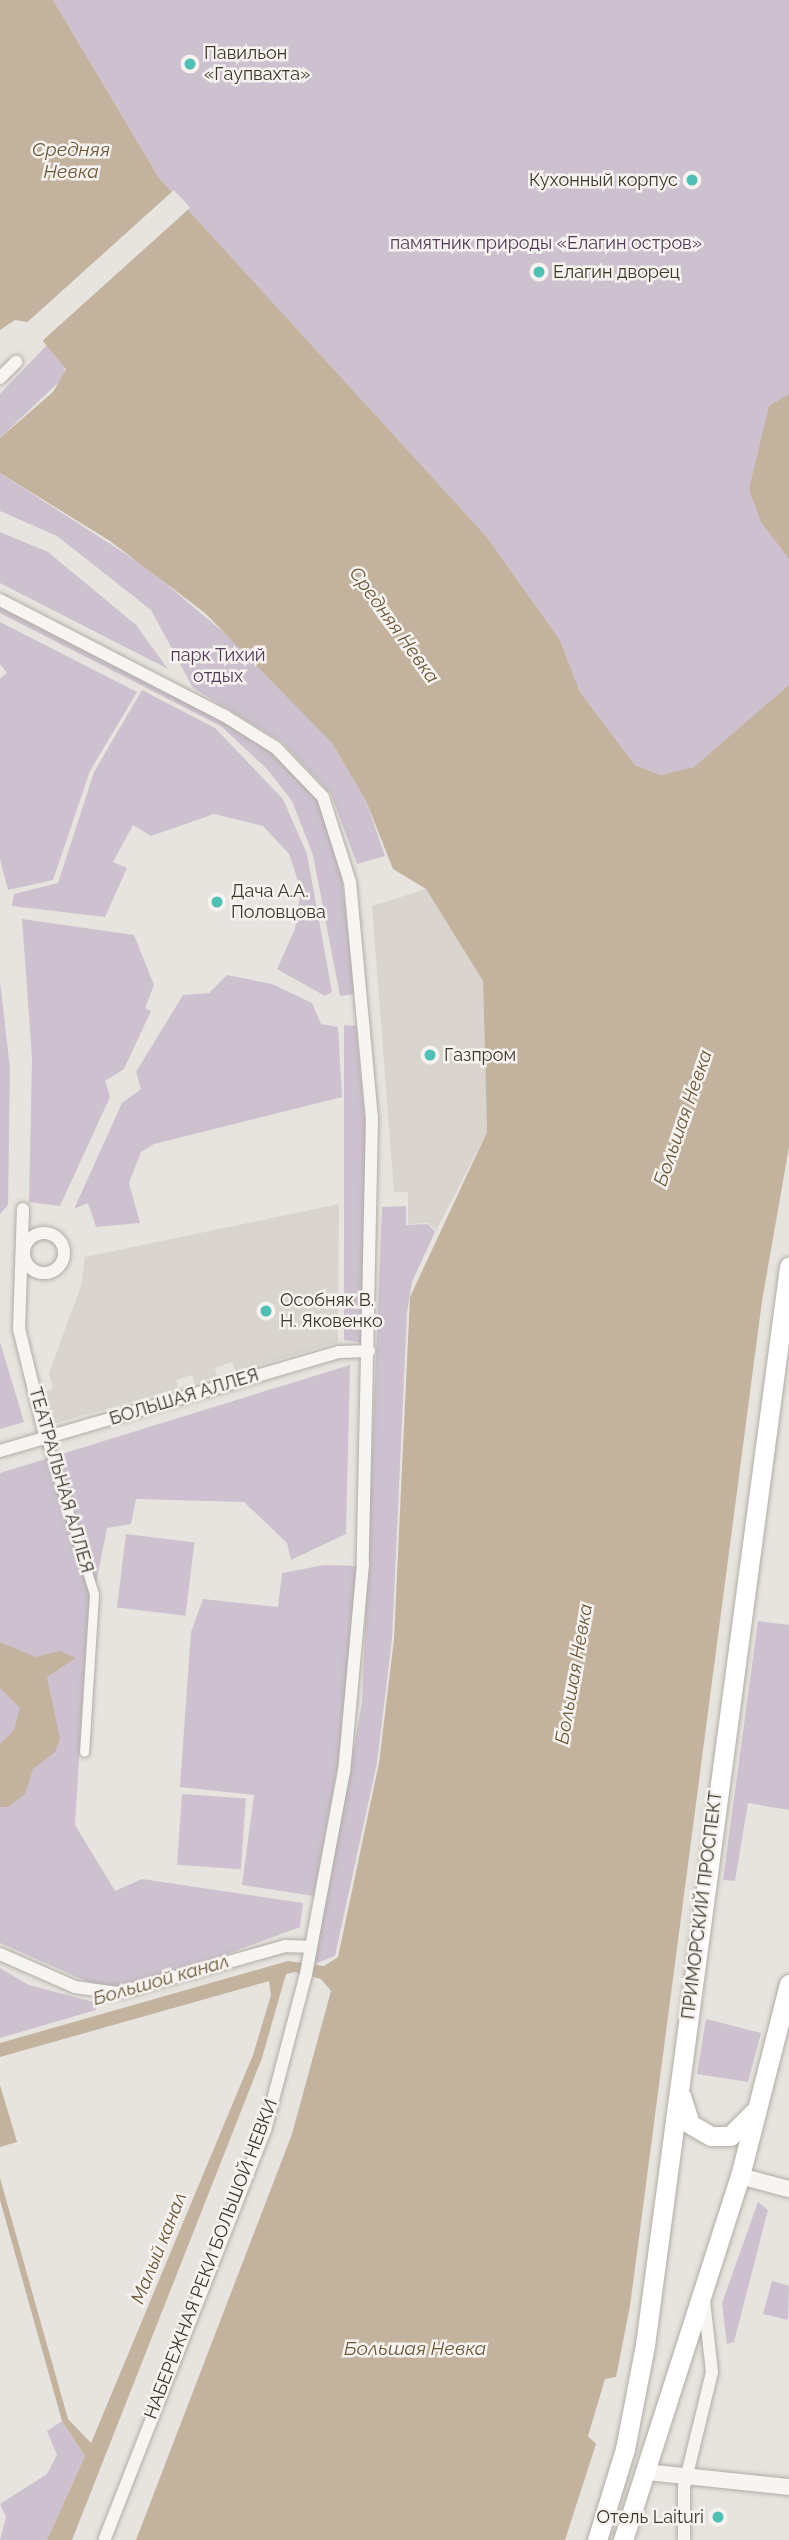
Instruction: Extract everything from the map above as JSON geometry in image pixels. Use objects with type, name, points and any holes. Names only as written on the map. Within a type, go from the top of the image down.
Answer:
[{"type":"main road","name":"ПРИМОРСКИЙ ПРОСПЕКТ","points":[[597,2540],[638,2385],[789,1267]]},
{"type":"main road","points":[[623,2540],[740,2176],[789,1984]]},
{"type":"main road","points":[[680,2088],[690,2124],[722,2137],[740,2130],[763,2093]]},
{"type":"street","points":[[0,378],[16,362]]},
{"type":"street","name":"НАБЕРЕЖНАЯ РЕКИ БОЛЬШОЙ НЕВКИ","points":[[0,600],[225,716],[276,748],[323,797],[350,882],[372,1118],[369,1351],[357,1654],[344,1771],[307,1969],[265,2130],[104,2540]]},
{"type":"street","name":"ТЕАТРАЛЬНАЯ АЛЛЕЯ","points":[[23,1209],[23,1253],[26,1271],[19,1329],[46,1439],[94,1594],[84,1752]]},
{"type":"street","points":[[23,1253],[27,1241],[42,1232],[63,1247],[54,1270],[26,1271]]},
{"type":"street","name":"БОЛЬШАЯ АЛЛЕЯ","points":[[0,1451],[339,1352],[369,1351]]},
{"type":"street","points":[[0,1954],[75,1987],[118,1993],[285,1946],[309,1947]]},
{"type":"street","points":[[740,2176],[789,2189]]},
{"type":"street","points":[[684,2540],[687,2474],[712,2372],[703,2297]]},
{"type":"street","points":[[646,2472],[687,2474],[789,2487]]},
{"type":"shaded area","points":[[426,889],[483,981],[487,1132],[436,1231],[428,1223],[408,1224],[408,1192],[394,1192],[372,906]]},
{"type":"shaded area","points":[[339,1204],[338,1342],[236,1372],[232,1362],[215,1368],[217,1376],[195,1383],[192,1375],[176,1380],[178,1388],[53,1424],[44,1392],[53,1389],[49,1373],[81,1286],[85,1257]]},
{"type":"green space","name":"памятник природы «Елагин остров»","points":[[53,0],[789,0],[789,685],[784,692],[694,767],[661,775],[635,765],[580,692],[560,640],[486,536],[159,178]]},
{"type":"green space","points":[[47,345],[66,361],[63,378],[0,438],[0,394]]},
{"type":"green space","name":"парк Тихий отдых","points":[[0,473],[146,567],[268,670],[332,743],[366,801],[385,856],[357,864],[331,794],[282,742],[193,688],[151,610],[57,536],[0,511]]},
{"type":"green space","name":"парк Тихий отдых","points":[[0,532],[48,552],[136,625],[168,669],[0,583]]},
{"type":"green space","points":[[0,606],[226,721],[272,753],[320,803],[339,854],[355,994],[340,996],[313,855],[292,801],[267,769],[221,726],[0,613]]},
{"type":"green space","points":[[0,622],[137,692],[90,771],[53,880],[8,890],[0,859],[0,679],[7,673],[0,664]]},
{"type":"green space","points":[[142,690],[215,728],[283,799],[307,854],[332,992],[325,996],[277,969],[295,929],[301,890],[289,854],[263,826],[214,814],[151,836],[133,825],[113,862],[127,868],[105,917],[12,906],[14,894],[58,883],[94,772]]},
{"type":"green space","points":[[22,919],[134,935],[154,985],[145,1008],[151,1011],[124,1069],[105,1081],[110,1097],[60,1206],[29,1202],[32,1058]]},
{"type":"green space","points":[[227,975],[272,984],[312,1003],[321,1024],[338,1027],[342,1097],[154,1144],[141,1152],[129,1183],[140,1223],[96,1227],[88,1203],[74,1209],[122,1103],[141,1089],[136,1072],[183,995],[209,993]]},
{"type":"green space","points":[[0,981],[10,1068],[8,1205],[0,1214]]},
{"type":"green space","points":[[344,1025],[356,1026],[367,1144],[364,1343],[344,1340]]},
{"type":"green space","points":[[406,1206],[406,1225],[428,1224],[435,1232],[412,1282],[407,1313],[392,1639],[377,1763],[335,1956],[314,1964],[362,1703],[382,1207]]},
{"type":"green space","points":[[0,1342],[24,1422],[0,1429]]},
{"type":"green space","points":[[350,1365],[346,1534],[291,1560],[287,1543],[244,1502],[136,1499],[131,1524],[107,1528],[87,1629],[75,1825],[115,1891],[142,1879],[303,1903],[300,1927],[170,1975],[104,1989],[0,1943],[0,1473]]},
{"type":"green space","points":[[126,1534],[194,1542],[185,1616],[117,1607]]},
{"type":"green space","points":[[324,1565],[357,1566],[340,1753],[314,1896],[242,1885],[254,1795],[180,1787],[191,1632],[203,1599],[278,1607],[282,1573]]},
{"type":"green space","points":[[758,1621],[789,1625],[789,1810],[748,1803],[735,1881],[723,1880]]},
{"type":"green space","points":[[182,1794],[246,1798],[241,1869],[177,1865]]},
{"type":"green space","points":[[0,1968],[29,1985],[97,2003],[96,2010],[0,2038]]},
{"type":"green space","points":[[706,2019],[761,2033],[748,2082],[697,2074]]},
{"type":"green space","points":[[758,2202],[768,2210],[734,2342],[727,2344],[722,2303]]},
{"type":"green space","points":[[772,2281],[789,2286],[788,2320],[763,2314]]},
{"type":"green space","points":[[62,2421],[85,2456],[47,2540],[0,2540],[6,2517],[0,2504],[47,2474],[57,2455],[47,2431]]},
{"type":"water","name":"Большая Невка","points":[[0,0],[53,0],[159,178],[486,536],[560,640],[580,692],[635,765],[661,775],[694,767],[789,685],[789,1147],[762,1301],[630,2306],[616,2377],[605,2379],[588,2436],[596,2444],[565,2540],[136,2540],[292,2134],[331,1991],[321,1979],[295,1972],[286,1974],[262,2058],[72,2540],[47,2540],[85,2456],[62,2421],[0,2200],[0,2178],[68,2419],[91,2443],[253,2055],[271,1995],[269,1981],[0,2057],[0,2043],[288,1961],[324,1966],[338,1957],[379,1763],[394,1639],[410,1297],[487,1132],[483,981],[426,889],[393,869],[366,801],[332,743],[205,613],[110,541],[0,473],[0,438],[53,392],[66,369],[27,322],[15,320],[0,330]]},
{"type":"water","points":[[789,394],[789,559],[761,522],[749,489],[769,406]]},
{"type":"water","points":[[0,1642],[35,1657],[60,1651],[76,1658],[47,1677],[60,1739],[55,1752],[33,1769],[25,1794],[8,1807],[0,1807],[0,1744],[14,1730],[20,1708],[0,1688]]},
{"type":"water","points":[[0,2085],[17,2142],[0,2147]]},
{"type":"pier","points":[[174,190],[190,208],[40,343],[24,325]]},
{"type":"place","name":"Павильон «Гаупвахта»","points":[[190,64]]},
{"type":"place","name":"Кухонный корпус","points":[[692,180]]},
{"type":"place","name":"Елагин дворец","points":[[539,272]]},
{"type":"place","name":"Дача А.А. Половцова","points":[[217,902]]},
{"type":"place","name":"Газпром","points":[[430,1055]]},
{"type":"place","name":"Особняк В. Н. Яковенко","points":[[266,1311]]},
{"type":"place","name":"Отель Laituri","points":[[718,2517]]},
{"type":"water label","name":"Средняя Невка","points":[[71,161]]},
{"type":"water label","name":"Средняя Невка","points":[[394,625]]},
{"type":"water label","name":"Большой канал","points":[[161,1980]]},
{"type":"water label","name":"Малый канал","points":[[159,2248]]}]
